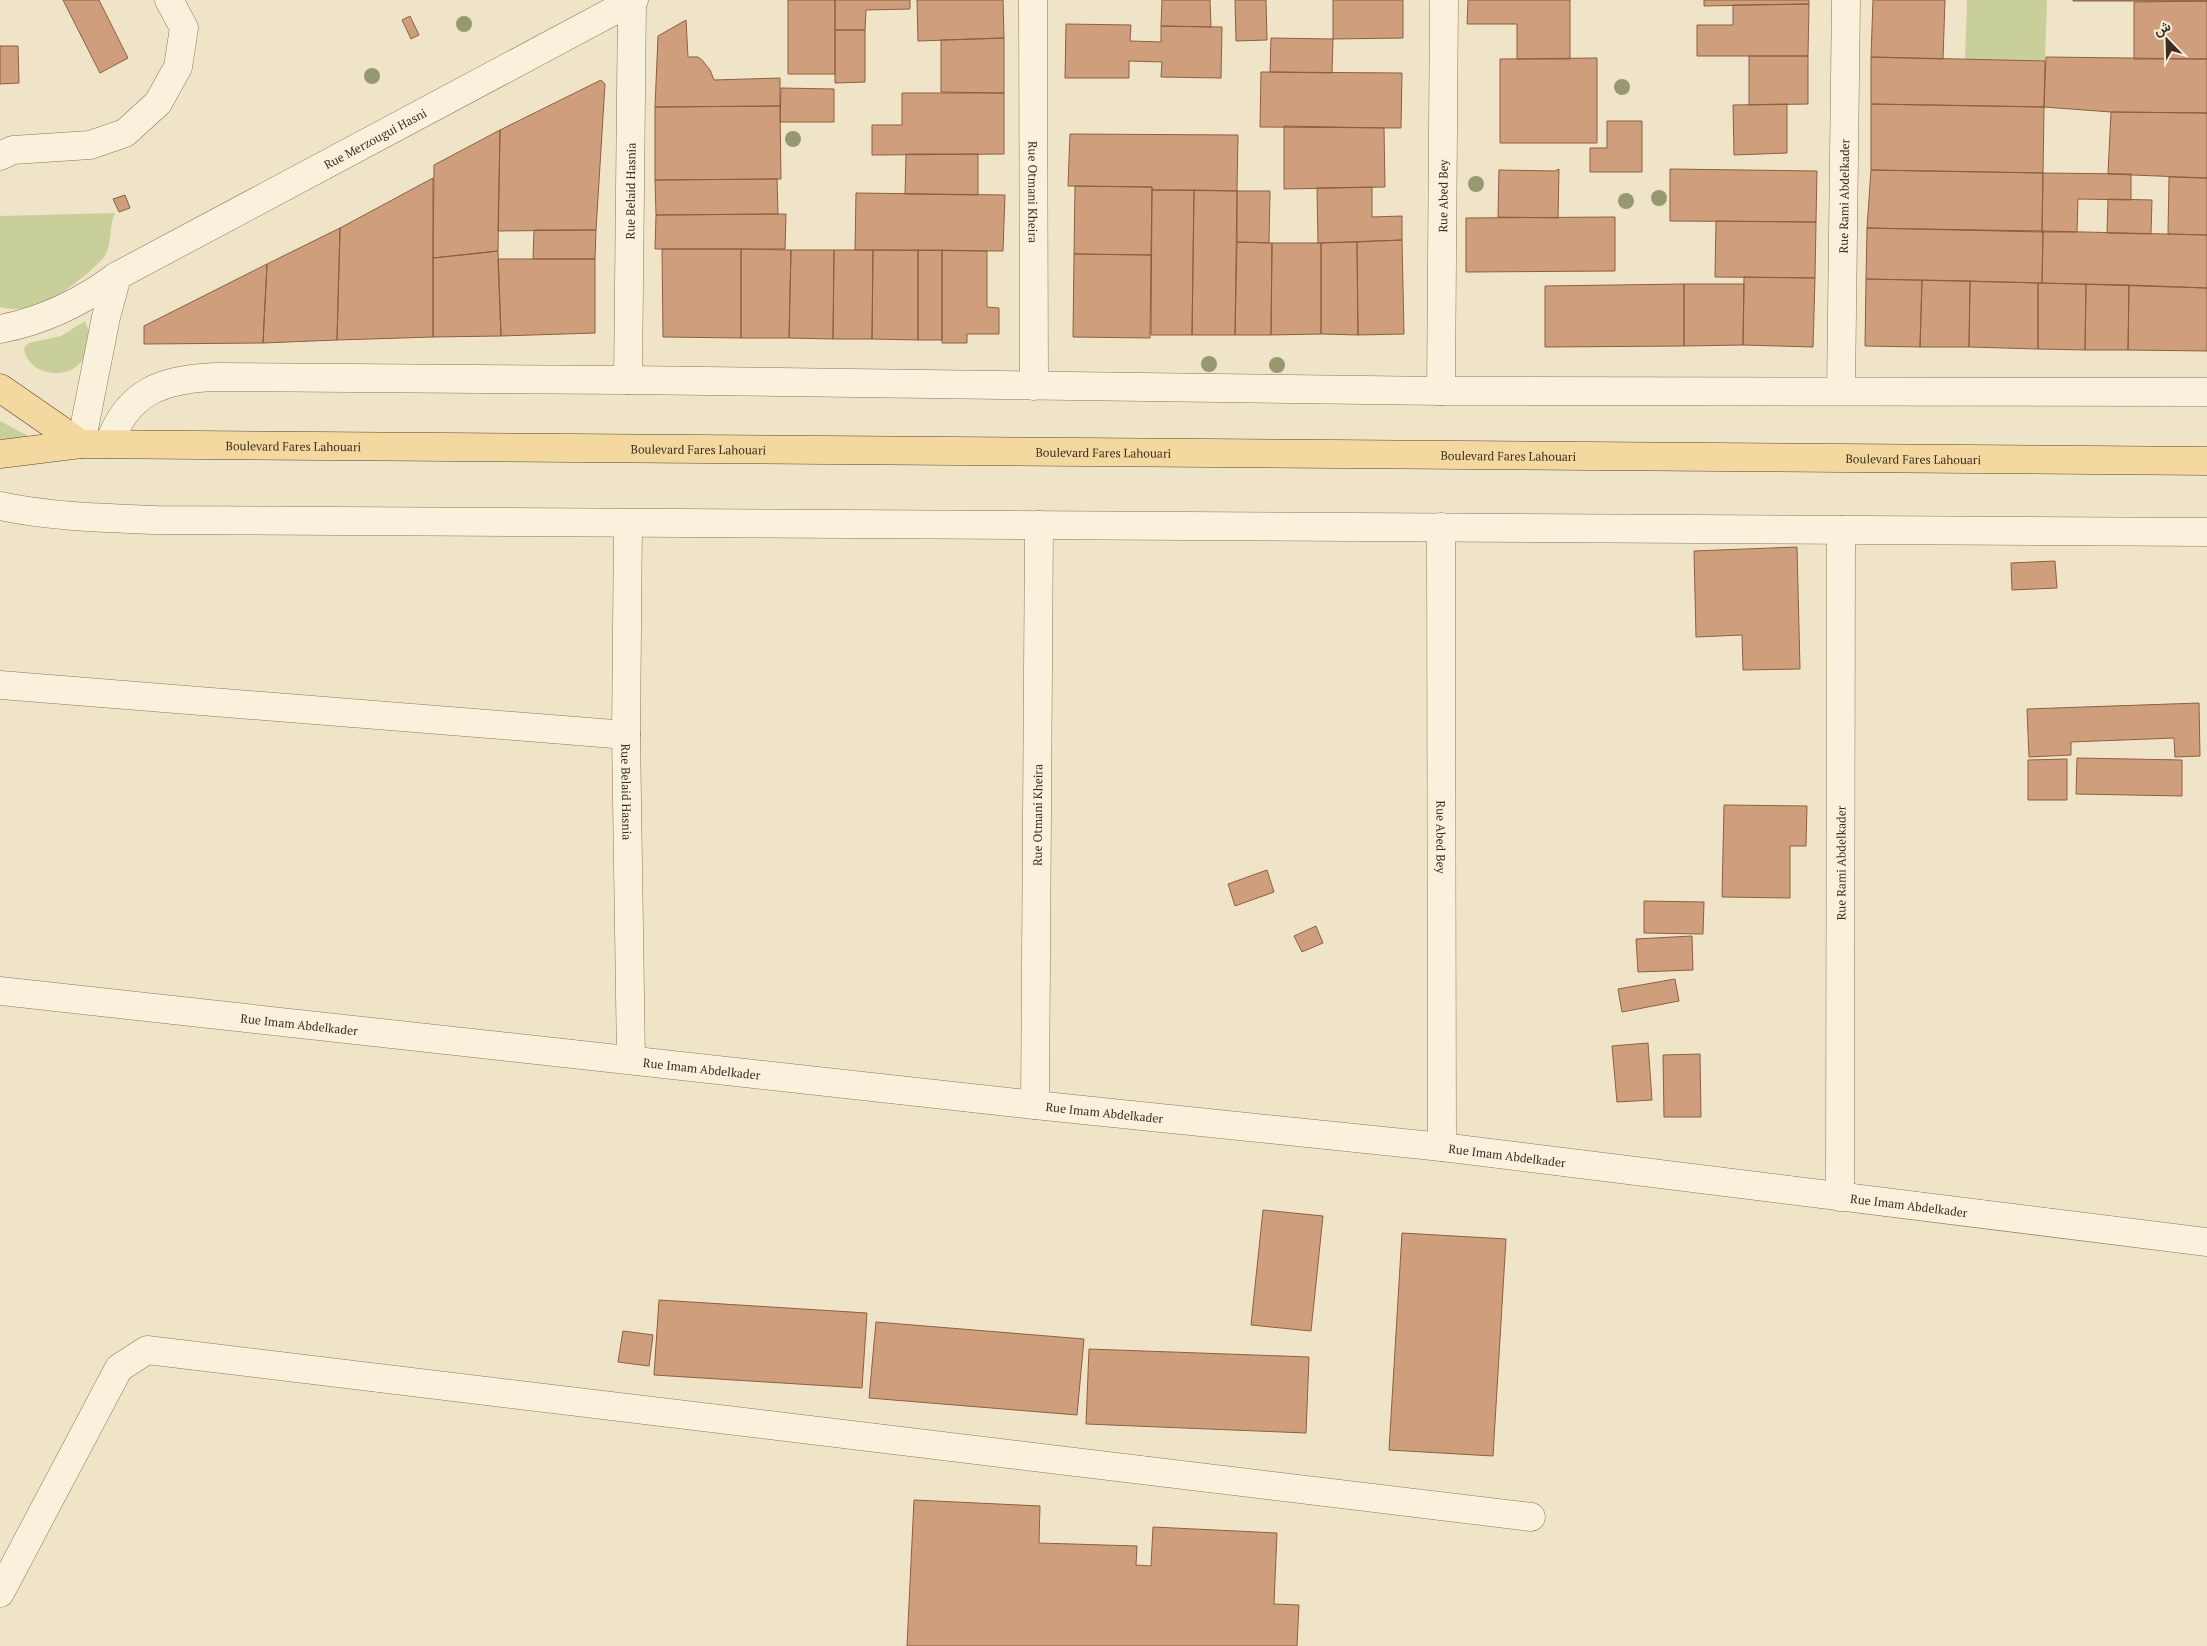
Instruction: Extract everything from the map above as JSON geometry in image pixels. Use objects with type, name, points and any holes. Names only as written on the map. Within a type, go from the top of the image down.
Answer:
[{"type":"main road","points":[[0,388],[81,444]]},
{"type":"main road","name":"Boulevard Fares Lahouari","points":[[0,454],[81,444],[109,444],[2207,462]]},
{"type":"street","points":[[0,156],[13,150],[90,145],[125,133],[158,103],[178,67],[184,28],[169,0]]},
{"type":"street","name":"Rue Otmani Kheira","points":[[1033,0],[1034,386]]},
{"type":"street","name":"Rue Abed Bey","points":[[1441,391],[1444,0]]},
{"type":"street","name":"Rue Rami Abdelkader","points":[[1842,391],[1846,0]]},
{"type":"street","name":"Rue Merzougui Hasni","points":[[0,328],[22,325],[50,315],[84,298],[117,276],[633,1]]},
{"type":"street","name":"Rue Belaid Hasnia","points":[[628,380],[633,1]]},
{"type":"street","points":[[81,444],[106,317],[117,276]]},
{"type":"street","points":[[109,444],[116,424],[135,400],[154,388],[189,378],[628,380],[1441,391],[2207,392]]},
{"type":"street","points":[[0,506],[22,511],[71,516],[156,520],[2207,532]]},
{"type":"street","name":"Rue Belaid Hasnia","points":[[628,523],[626,735],[631,1060]]},
{"type":"street","name":"Rue Otmani Kheira","points":[[1035,1105],[1039,525]]},
{"type":"street","name":"Rue Abed Bey","points":[[1441,527],[1442,1147]]},
{"type":"street","name":"Rue Rami Abdelkader","points":[[1840,1197],[1841,530]]},
{"type":"street","points":[[0,685],[626,735]]},
{"type":"street","name":"Rue Imam Abdelkader","points":[[0,991],[1035,1105],[1442,1147],[2207,1242]]},
{"type":"street","points":[[0,1593],[119,1368],[147,1350],[1531,1517]]},
{"type":"green space","points":[[1967,0],[2047,0],[2045,61],[1965,60]]},
{"type":"green space","points":[[115,213],[106,254],[81,279],[60,294],[37,305],[12,309],[0,307],[0,216]]},
{"type":"green space","points":[[85,321],[89,330],[89,337],[83,360],[74,368],[66,372],[48,372],[32,364],[27,357],[24,348],[29,343],[61,336]]},
{"type":"green space","points":[[0,421],[30,437],[30,439],[0,439]]},
{"type":"building","points":[[63,0],[99,0],[128,58],[100,73]]},
{"type":"building","points":[[788,0],[835,0],[835,74],[788,74]]},
{"type":"building","points":[[835,0],[910,0],[910,9],[866,10],[865,30],[835,30]]},
{"type":"building","points":[[917,0],[1003,0],[1004,38],[918,41]]},
{"type":"building","points":[[1162,0],[1210,0],[1211,27],[1161,26]]},
{"type":"building","points":[[1235,0],[1266,0],[1267,40],[1236,41]]},
{"type":"building","points":[[1333,0],[1403,0],[1403,38],[1333,39]]},
{"type":"building","points":[[1468,0],[1570,0],[1570,59],[1517,59],[1517,24],[1467,24]]},
{"type":"building","points":[[1704,0],[1809,0],[1809,4],[1704,6]]},
{"type":"building","points":[[1873,0],[1945,0],[1943,59],[1871,57]]},
{"type":"building","points":[[2207,0],[2207,1],[2073,1]]},
{"type":"building","points":[[2207,1],[2207,59],[2134,59],[2134,2]]},
{"type":"building","points":[[1809,4],[1808,56],[1697,56],[1697,25],[1733,25],[1733,5]]},
{"type":"building","points":[[410,16],[419,35],[411,39],[402,20]]},
{"type":"building","points":[[686,20],[688,57],[698,57],[702,60],[710,70],[714,80],[780,78],[780,106],[655,107],[658,36]]},
{"type":"building","points":[[1066,24],[1131,25],[1130,41],[1161,42],[1161,26],[1222,27],[1221,78],[1161,77],[1162,62],[1129,61],[1129,78],[1065,78]]},
{"type":"building","points":[[835,30],[865,30],[865,82],[835,83]]},
{"type":"building","points":[[1004,38],[1004,93],[941,92],[941,40]]},
{"type":"building","points":[[1271,38],[1333,39],[1332,73],[1270,72]]},
{"type":"building","points":[[0,46],[18,46],[19,83],[0,84]]},
{"type":"building","points":[[1749,56],[1808,56],[1808,104],[1749,105]]},
{"type":"building","points":[[1871,57],[2045,61],[2044,107],[1871,104]]},
{"type":"building","points":[[2046,57],[2207,59],[2207,113],[2111,112],[2044,107]]},
{"type":"building","points":[[1597,58],[1597,143],[1500,143],[1500,59]]},
{"type":"building","points":[[1261,72],[1402,73],[1401,128],[1260,127]]},
{"type":"building","points":[[601,80],[605,84],[596,230],[498,231],[500,130]]},
{"type":"building","points":[[781,88],[834,89],[834,122],[780,122]]},
{"type":"building","points":[[902,93],[1004,93],[1004,154],[872,155],[872,125],[902,125]]},
{"type":"building","points":[[1787,104],[1787,153],[1734,155],[1733,105]]},
{"type":"building","points":[[1871,104],[2044,107],[2043,173],[1871,170]]},
{"type":"building","points":[[780,106],[781,179],[655,180],[655,107]]},
{"type":"building","points":[[2111,112],[2207,113],[2207,178],[2108,174]]},
{"type":"building","points":[[1607,121],[1642,121],[1642,172],[1590,172],[1590,148],[1607,148]]},
{"type":"building","points":[[1284,126],[1384,128],[1385,187],[1284,189]]},
{"type":"building","points":[[500,130],[498,251],[433,258],[434,165]]},
{"type":"building","points":[[1070,134],[1238,135],[1237,191],[1152,190],[1152,187],[1068,186]]},
{"type":"building","points":[[906,154],[978,154],[978,195],[905,194]]},
{"type":"building","points":[[1559,169],[1558,218],[1498,217],[1499,170],[1555,171]]},
{"type":"building","points":[[1670,169],[1817,171],[1816,222],[1670,221]]},
{"type":"building","points":[[1871,170],[2043,173],[2042,232],[1867,228]]},
{"type":"building","points":[[2043,173],[2131,174],[2131,200],[2078,199],[2077,232],[2042,232]]},
{"type":"building","points":[[2169,177],[2207,178],[2207,235],[2168,234]]},
{"type":"building","points":[[433,178],[433,337],[337,340],[340,228]]},
{"type":"building","points":[[777,179],[778,214],[656,215],[655,180]]},
{"type":"building","points":[[1075,186],[1152,187],[1151,255],[1074,254]]},
{"type":"building","points":[[1372,187],[1372,217],[1402,216],[1402,240],[1318,243],[1317,188]]},
{"type":"building","points":[[1152,190],[1194,190],[1192,335],[1151,335]]},
{"type":"building","points":[[1194,190],[1237,191],[1235,335],[1192,335]]},
{"type":"building","points":[[1237,191],[1270,191],[1269,243],[1237,242]]},
{"type":"building","points":[[856,193],[1005,195],[1003,251],[855,250]]},
{"type":"building","points":[[125,195],[130,208],[119,212],[113,199]]},
{"type":"building","points":[[2108,199],[2152,200],[2151,234],[2107,233]]},
{"type":"building","points":[[786,214],[785,249],[655,249],[656,215]]},
{"type":"building","points":[[1615,217],[1615,271],[1466,272],[1466,218]]},
{"type":"building","points":[[1716,221],[1816,222],[1815,278],[1715,277]]},
{"type":"building","points":[[340,228],[337,340],[263,343],[267,264]]},
{"type":"building","points":[[1867,228],[2043,231],[2042,283],[1866,279]]},
{"type":"building","points":[[534,230],[596,230],[595,259],[533,259]]},
{"type":"building","points":[[2043,231],[2207,235],[2207,288],[2042,283]]},
{"type":"building","points":[[1402,240],[1404,334],[1358,335],[1357,242]]},
{"type":"building","points":[[1237,242],[1272,243],[1271,335],[1235,335]]},
{"type":"building","points":[[1357,242],[1358,335],[1321,334],[1321,243]]},
{"type":"building","points":[[1272,243],[1321,243],[1321,334],[1271,335]]},
{"type":"building","points":[[662,249],[741,249],[741,338],[663,337]]},
{"type":"building","points":[[741,249],[791,250],[789,338],[741,338]]},
{"type":"building","points":[[791,250],[834,250],[833,339],[789,338]]},
{"type":"building","points":[[834,250],[873,250],[872,339],[833,339]]},
{"type":"building","points":[[873,250],[918,250],[918,340],[872,339]]},
{"type":"building","points":[[918,250],[942,250],[942,340],[918,340]]},
{"type":"building","points":[[942,250],[987,251],[987,307],[999,308],[999,334],[967,334],[967,343],[942,343]]},
{"type":"building","points":[[498,251],[501,336],[433,337],[433,258]]},
{"type":"building","points":[[1074,254],[1151,255],[1150,338],[1073,337]]},
{"type":"building","points":[[498,259],[595,259],[595,333],[501,336]]},
{"type":"building","points":[[267,264],[263,343],[144,344],[144,326]]},
{"type":"building","points":[[1744,277],[1815,278],[1813,347],[1743,345]]},
{"type":"building","points":[[1866,279],[1922,280],[1920,347],[1865,346]]},
{"type":"building","points":[[1922,280],[1970,281],[1969,347],[1920,347]]},
{"type":"building","points":[[1970,281],[2038,283],[2038,349],[1969,347]]},
{"type":"building","points":[[2038,283],[2086,284],[2085,350],[2038,349]]},
{"type":"building","points":[[1684,284],[1744,284],[1743,345],[1684,346]]},
{"type":"building","points":[[1684,284],[1684,346],[1545,347],[1545,286]]},
{"type":"building","points":[[2086,284],[2129,285],[2128,350],[2085,350]]},
{"type":"building","points":[[2129,285],[2207,288],[2207,351],[2128,350]]},
{"type":"building","points":[[1797,547],[1800,669],[1743,670],[1742,635],[1696,637],[1694,551]]},
{"type":"building","points":[[2055,561],[2057,588],[2012,590],[2011,563]]},
{"type":"building","points":[[2199,703],[2200,756],[2175,757],[2174,738],[2071,742],[2071,755],[2029,757],[2027,709]]},
{"type":"building","points":[[2077,758],[2182,760],[2182,796],[2076,794]]},
{"type":"building","points":[[2067,759],[2067,800],[2028,800],[2028,760]]},
{"type":"building","points":[[1724,805],[1807,806],[1806,846],[1790,846],[1790,898],[1722,897]]},
{"type":"building","points":[[1267,870],[1274,892],[1235,906],[1228,884]]},
{"type":"building","points":[[1644,901],[1704,902],[1703,934],[1644,933]]},
{"type":"building","points":[[1316,926],[1323,943],[1302,952],[1294,936]]},
{"type":"building","points":[[1692,936],[1693,970],[1638,972],[1636,939]]},
{"type":"building","points":[[1675,979],[1679,1001],[1622,1012],[1618,989]]},
{"type":"building","points":[[1648,1043],[1652,1100],[1617,1102],[1612,1046]]},
{"type":"building","points":[[1700,1054],[1701,1117],[1664,1117],[1663,1055]]},
{"type":"building","points":[[1263,1210],[1323,1216],[1311,1331],[1251,1325]]},
{"type":"building","points":[[1402,1233],[1506,1239],[1493,1456],[1389,1450]]},
{"type":"building","points":[[659,1300],[867,1313],[862,1388],[654,1375]]},
{"type":"building","points":[[876,1322],[1084,1339],[1077,1415],[869,1398]]},
{"type":"building","points":[[623,1331],[653,1335],[649,1366],[618,1362]]},
{"type":"building","points":[[1089,1349],[1309,1357],[1306,1433],[1086,1424]]},
{"type":"building","points":[[914,1500],[1040,1506],[1039,1543],[1137,1546],[1136,1565],[1151,1566],[1153,1527],[1277,1533],[1274,1604],[1299,1605],[1297,1646],[907,1646]]}]
